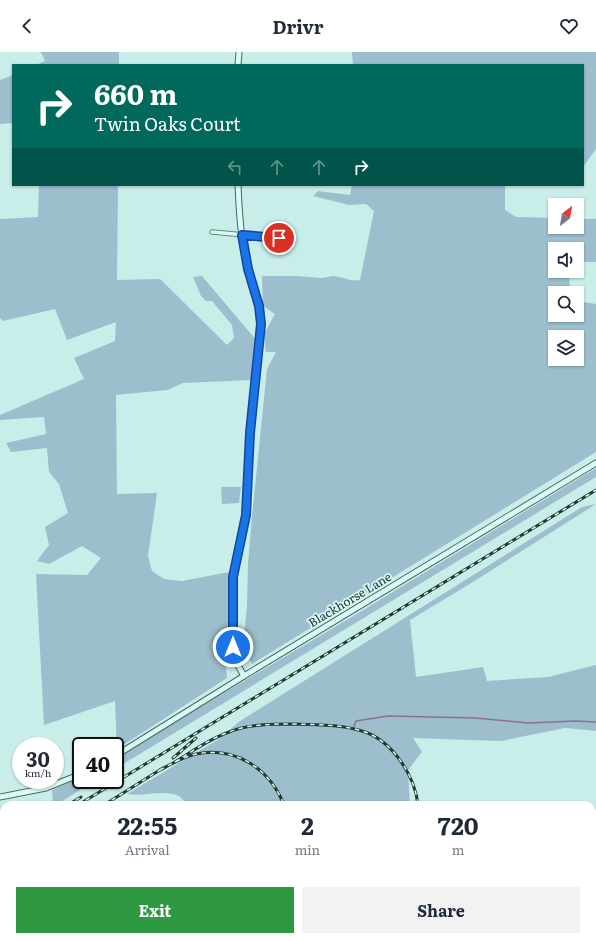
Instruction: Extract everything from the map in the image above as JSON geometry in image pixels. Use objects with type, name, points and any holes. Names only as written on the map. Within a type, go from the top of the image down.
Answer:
[{"type":"street","points":[[238,64],[239,52]]},
{"type":"street","points":[[238,186],[242,235],[248,269],[259,306],[261,319],[250,433],[246,515],[233,577],[233,653],[235,660],[244,676]]},
{"type":"street","points":[[212,232],[279,238]]},
{"type":"street","name":"Blackhorse Lane","points":[[124,750],[596,463]]},
{"type":"street","points":[[0,798],[46,788],[72,778]]},
{"type":"shaded area","points":[[41,52],[119,52],[119,64],[38,64],[45,61]]},
{"type":"shaded area","points":[[352,52],[596,52],[596,149],[584,166],[584,64],[353,64]]},
{"type":"shaded area","points":[[12,75],[12,123],[0,124],[0,80]]},
{"type":"shaded area","points":[[39,186],[118,186],[117,280],[160,279],[227,345],[234,338],[232,325],[212,301],[206,301],[201,296],[193,277],[202,276],[256,340],[251,380],[183,383],[167,390],[116,395],[117,494],[157,493],[148,556],[152,571],[164,579],[182,581],[229,572],[227,678],[124,744],[124,737],[116,737],[115,701],[44,725],[36,574],[87,575],[101,558],[82,546],[49,564],[37,561],[49,545],[45,527],[68,513],[59,484],[49,472],[47,448],[11,452],[6,443],[46,434],[44,417],[0,420],[0,415],[84,379],[74,358],[115,341],[116,322],[67,340],[55,309],[3,321],[0,318],[0,219],[38,217]]},
{"type":"shaded area","points":[[352,186],[505,186],[505,210],[516,217],[548,218],[548,234],[584,234],[584,219],[596,219],[596,262],[584,262],[584,242],[548,242],[548,278],[569,278],[570,286],[548,286],[548,322],[584,322],[584,302],[596,304],[596,452],[252,664],[243,647],[247,605],[248,564],[267,369],[276,352],[266,352],[264,334],[275,314],[263,306],[262,276],[321,278],[334,276],[350,280],[360,280],[374,211],[366,204],[349,205],[313,196],[318,191],[350,195]]},
{"type":"shaded area","points":[[596,468],[596,477],[124,764],[124,753],[138,744],[355,615]]},
{"type":"shaded area","points":[[221,487],[241,487],[239,503],[222,504]]},
{"type":"shaded area","points":[[596,504],[410,620],[416,677],[483,667],[487,681],[548,677],[596,665],[596,731],[565,728],[501,741],[413,738],[422,752],[408,770],[410,801],[184,801],[179,796],[167,793],[139,795],[127,794],[219,739],[240,721],[582,507]]},
{"type":"shaded area","points":[[72,781],[72,789],[82,789],[62,801],[53,801],[52,790],[64,789],[64,785]]},
{"type":"waterway","points":[[353,729],[356,721],[388,716],[475,718],[528,723],[575,721],[596,722]]},
{"type":"railway","points":[[85,801],[596,490]]},
{"type":"railway","points":[[175,762],[215,738],[245,727],[270,724],[295,724],[330,725],[356,729],[375,737],[385,744],[401,761],[412,783],[417,801]]},
{"type":"railway","points":[[173,758],[196,738]]},
{"type":"railway","points":[[160,770],[196,754],[211,752],[238,757],[261,771],[278,792],[282,801]]},
{"type":"railway","points":[[110,801],[163,768]]},
{"type":"railway","points":[[74,801],[81,797]]},
{"type":"route","points":[[233,647],[233,577],[246,515],[247,470],[261,324],[259,306],[248,269],[242,235],[279,238]]}]
